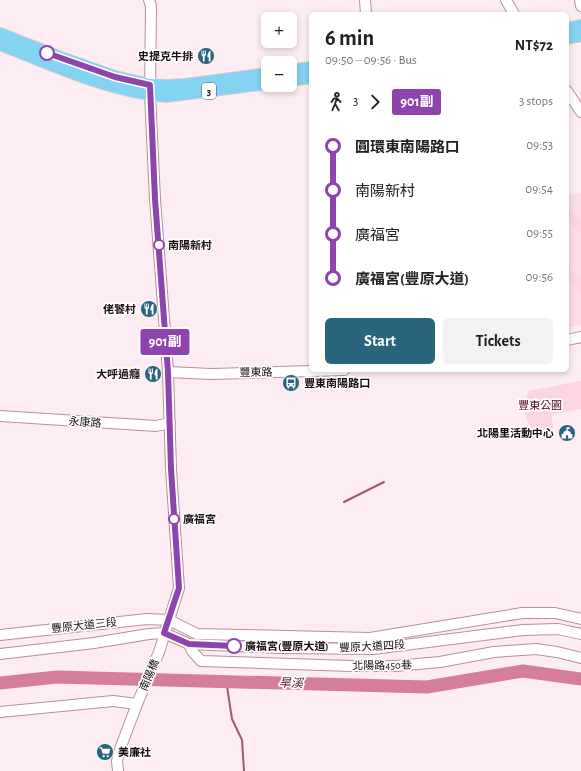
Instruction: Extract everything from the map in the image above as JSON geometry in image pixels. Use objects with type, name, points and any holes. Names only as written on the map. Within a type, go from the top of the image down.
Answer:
[{"type":"main road","points":[[569,29],[581,26]]},
{"type":"main road","name":"3","points":[[0,34],[166,96],[261,84]]},
{"type":"main road","points":[[569,38],[581,35]]},
{"type":"main road","name":"3","points":[[0,44],[109,86],[150,90],[166,86],[185,85],[261,75]]},
{"type":"main road","points":[[297,70],[309,68]]},
{"type":"main road","points":[[297,79],[309,77]]},
{"type":"street","name":"南陽橋","points":[[118,771],[117,761],[120,749],[138,701],[159,652],[179,588],[171,469],[168,372],[155,199],[150,90],[151,6],[149,0]]},
{"type":"street","points":[[366,0],[366,12]]},
{"type":"street","points":[[506,0],[513,12]]},
{"type":"street","points":[[580,0],[581,6]]},
{"type":"street","points":[[569,94],[581,112]]},
{"type":"street","points":[[569,340],[581,337]]},
{"type":"street","name":"豐東路","points":[[168,372],[211,374],[309,371]]},
{"type":"street","name":"永康路","points":[[0,416],[156,426],[170,423]]},
{"type":"street","name":"豐原大道四段","points":[[169,620],[197,634],[370,638],[522,613],[555,613],[581,618]]},
{"type":"street","name":"豐原大道三段","points":[[0,635],[147,619],[169,620]]},
{"type":"street","name":"豐原大道四段","points":[[164,633],[189,644],[281,648],[373,649],[523,630],[558,629],[581,634]]},
{"type":"street","name":"豐原大道三段","points":[[0,654],[164,633]]},
{"type":"street","name":"北陽路450巷","points":[[189,644],[192,651],[201,661],[395,666],[440,662],[494,652],[536,649],[581,658]]},
{"type":"street","points":[[0,712],[113,701],[138,701]]},
{"type":"shaded area","points":[[581,193],[581,325],[569,328],[569,195]]},
{"type":"green space","points":[[569,210],[581,222],[581,233],[569,222]]},
{"type":"green space","points":[[569,268],[581,278],[581,294],[569,281]]},
{"type":"green space","name":"豐東公園","points":[[581,381],[581,409],[551,415],[554,432],[536,434],[525,414],[525,403],[528,391]]},
{"type":"waterway","points":[[344,502],[384,482]]},
{"type":"waterway","name":"旱溪","points":[[0,683],[57,677],[427,687],[523,671],[581,679]]},
{"type":"waterway","points":[[226,680],[232,719],[242,740],[244,771]]},
{"type":"bus line","name":"901副","points":[[47,53],[115,77],[150,85],[155,199],[168,372],[171,469],[179,588],[164,633],[189,644],[234,646]]},
{"type":"place","name":"史提克牛排","points":[[206,56]]},
{"type":"place","name":"南陽新村","points":[[159,245]]},
{"type":"place","name":"佬饕村","points":[[149,309]]},
{"type":"place","name":"大呼過癮","points":[[153,374]]},
{"type":"place","name":"豐東南陽路口","points":[[291,383]]},
{"type":"place","name":"北陽里活動中心","points":[[567,433]]},
{"type":"place","name":"廣福宮","points":[[174,519]]},
{"type":"place","name":"廣福宮(豐原大道)","points":[[234,646]]},
{"type":"place","name":"美廉社","points":[[105,752]]}]
